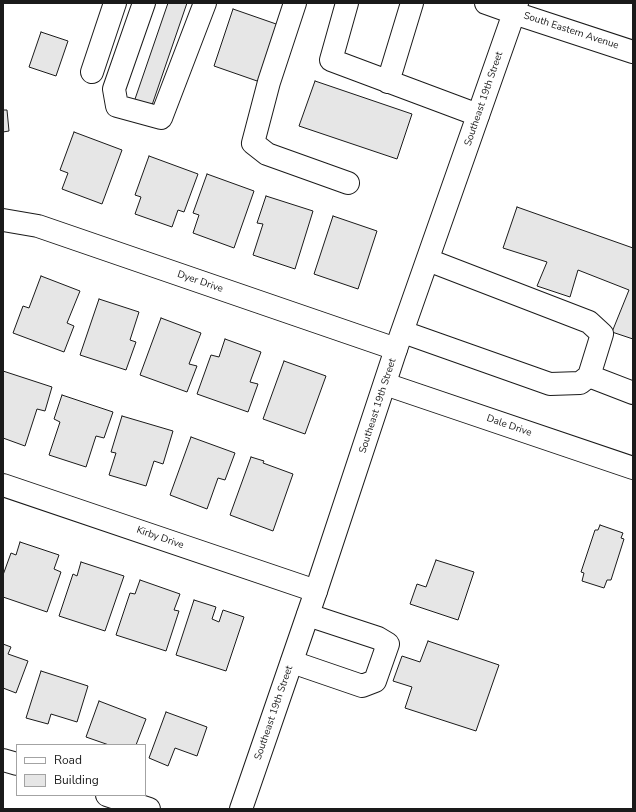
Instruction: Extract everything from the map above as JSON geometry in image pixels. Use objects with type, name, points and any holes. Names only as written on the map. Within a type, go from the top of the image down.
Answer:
[{"type":"street","points":[[92,72],[115,3]]},
{"type":"street","points":[[144,3],[114,89],[117,106],[161,118],[206,3]]},
{"type":"street","points":[[295,3],[269,82],[253,143],[267,154],[348,183]]},
{"type":"street","points":[[347,3],[331,60],[478,115]]},
{"type":"street","points":[[388,82],[412,3]]},
{"type":"street","name":"South Eastern Avenue","points":[[486,3],[516,8],[633,52]]},
{"type":"street","name":"Southeast 19th Street","points":[[241,809],[308,615],[385,384],[516,8]]},
{"type":"street","name":"Dyer Drive","points":[[3,220],[38,226],[400,341],[550,384],[580,383],[589,376]]},
{"type":"street","points":[[428,260],[589,322],[602,334],[589,376],[633,393]]},
{"type":"street","name":"Dale Drive","points":[[385,384],[633,468]]},
{"type":"street","name":"Kirby Drive","points":[[3,485],[316,591]]},
{"type":"street","points":[[292,662],[362,686],[374,681],[388,644],[378,638],[308,615]]},
{"type":"street","points":[[3,760],[16,764]]},
{"type":"street","points":[[111,796],[149,809]]},
{"type":"building","points":[[168,3],[187,3],[151,108],[134,102]]},
{"type":"building","points":[[233,9],[279,25],[260,82],[214,66]]},
{"type":"building","points":[[41,32],[68,41],[56,76],[29,67]]},
{"type":"building","points":[[315,81],[412,114],[397,159],[299,126]]},
{"type":"building","points":[[3,110],[7,110],[9,131],[3,132]]},
{"type":"building","points":[[74,132],[122,150],[102,204],[62,189],[68,173],[60,170]]},
{"type":"building","points":[[149,156],[198,174],[184,212],[178,210],[172,227],[135,214],[141,197],[135,195]]},
{"type":"building","points":[[207,174],[254,191],[234,248],[193,233],[199,215],[193,213]]},
{"type":"building","points":[[266,196],[313,211],[295,269],[253,255],[263,224],[257,223]]},
{"type":"building","points":[[517,207],[633,248],[633,339],[612,332],[629,290],[578,270],[570,297],[537,286],[547,262],[503,248]]},
{"type":"building","points":[[333,216],[377,231],[358,289],[314,274]]},
{"type":"building","points":[[41,276],[80,291],[67,323],[74,326],[64,352],[13,333],[23,306],[29,308]]},
{"type":"building","points":[[99,299],[139,312],[130,340],[136,342],[126,370],[80,355]]},
{"type":"building","points":[[161,318],[201,333],[189,364],[197,366],[187,392],[140,375]]},
{"type":"building","points":[[225,339],[261,352],[250,382],[258,384],[248,412],[197,394],[211,355],[219,357]]},
{"type":"building","points":[[284,361],[326,376],[305,434],[263,419]]},
{"type":"building","points":[[3,371],[52,387],[45,411],[37,409],[25,446],[3,438]]},
{"type":"building","points":[[62,395],[113,412],[104,438],[96,436],[86,467],[49,455],[60,422],[54,419]]},
{"type":"building","points":[[122,416],[173,431],[163,464],[154,461],[146,486],[109,475],[116,453],[111,452]]},
{"type":"building","points":[[191,437],[235,453],[225,480],[218,478],[207,509],[170,495]]},
{"type":"building","points":[[251,457],[293,474],[273,531],[230,515]]},
{"type":"building","points":[[600,525],[623,533],[621,538],[624,539],[611,580],[607,580],[604,588],[582,581],[584,573],[581,572],[595,530],[598,530]]},
{"type":"building","points":[[20,542],[59,555],[54,569],[61,572],[47,612],[3,597],[3,575],[11,553],[16,555]]},
{"type":"building","points":[[436,560],[474,572],[458,620],[410,604],[417,584],[426,587]]},
{"type":"building","points":[[81,562],[124,576],[105,631],[59,616],[73,574],[77,576]]},
{"type":"building","points":[[140,580],[180,594],[174,610],[179,611],[166,651],[116,635],[130,593],[135,594]]},
{"type":"building","points":[[194,600],[216,607],[212,619],[219,622],[223,610],[244,617],[226,671],[176,655]]},
{"type":"building","points":[[428,641],[499,665],[476,731],[405,708],[412,687],[393,681],[402,656],[420,662]]},
{"type":"building","points":[[3,644],[11,647],[8,654],[28,661],[16,693],[3,688]]},
{"type":"building","points":[[41,671],[88,686],[77,722],[51,714],[48,724],[26,718]]},
{"type":"building","points":[[99,701],[146,719],[136,744],[106,744],[86,737]]},
{"type":"building","points":[[166,712],[207,727],[197,756],[175,748],[168,766],[149,758]]}]
